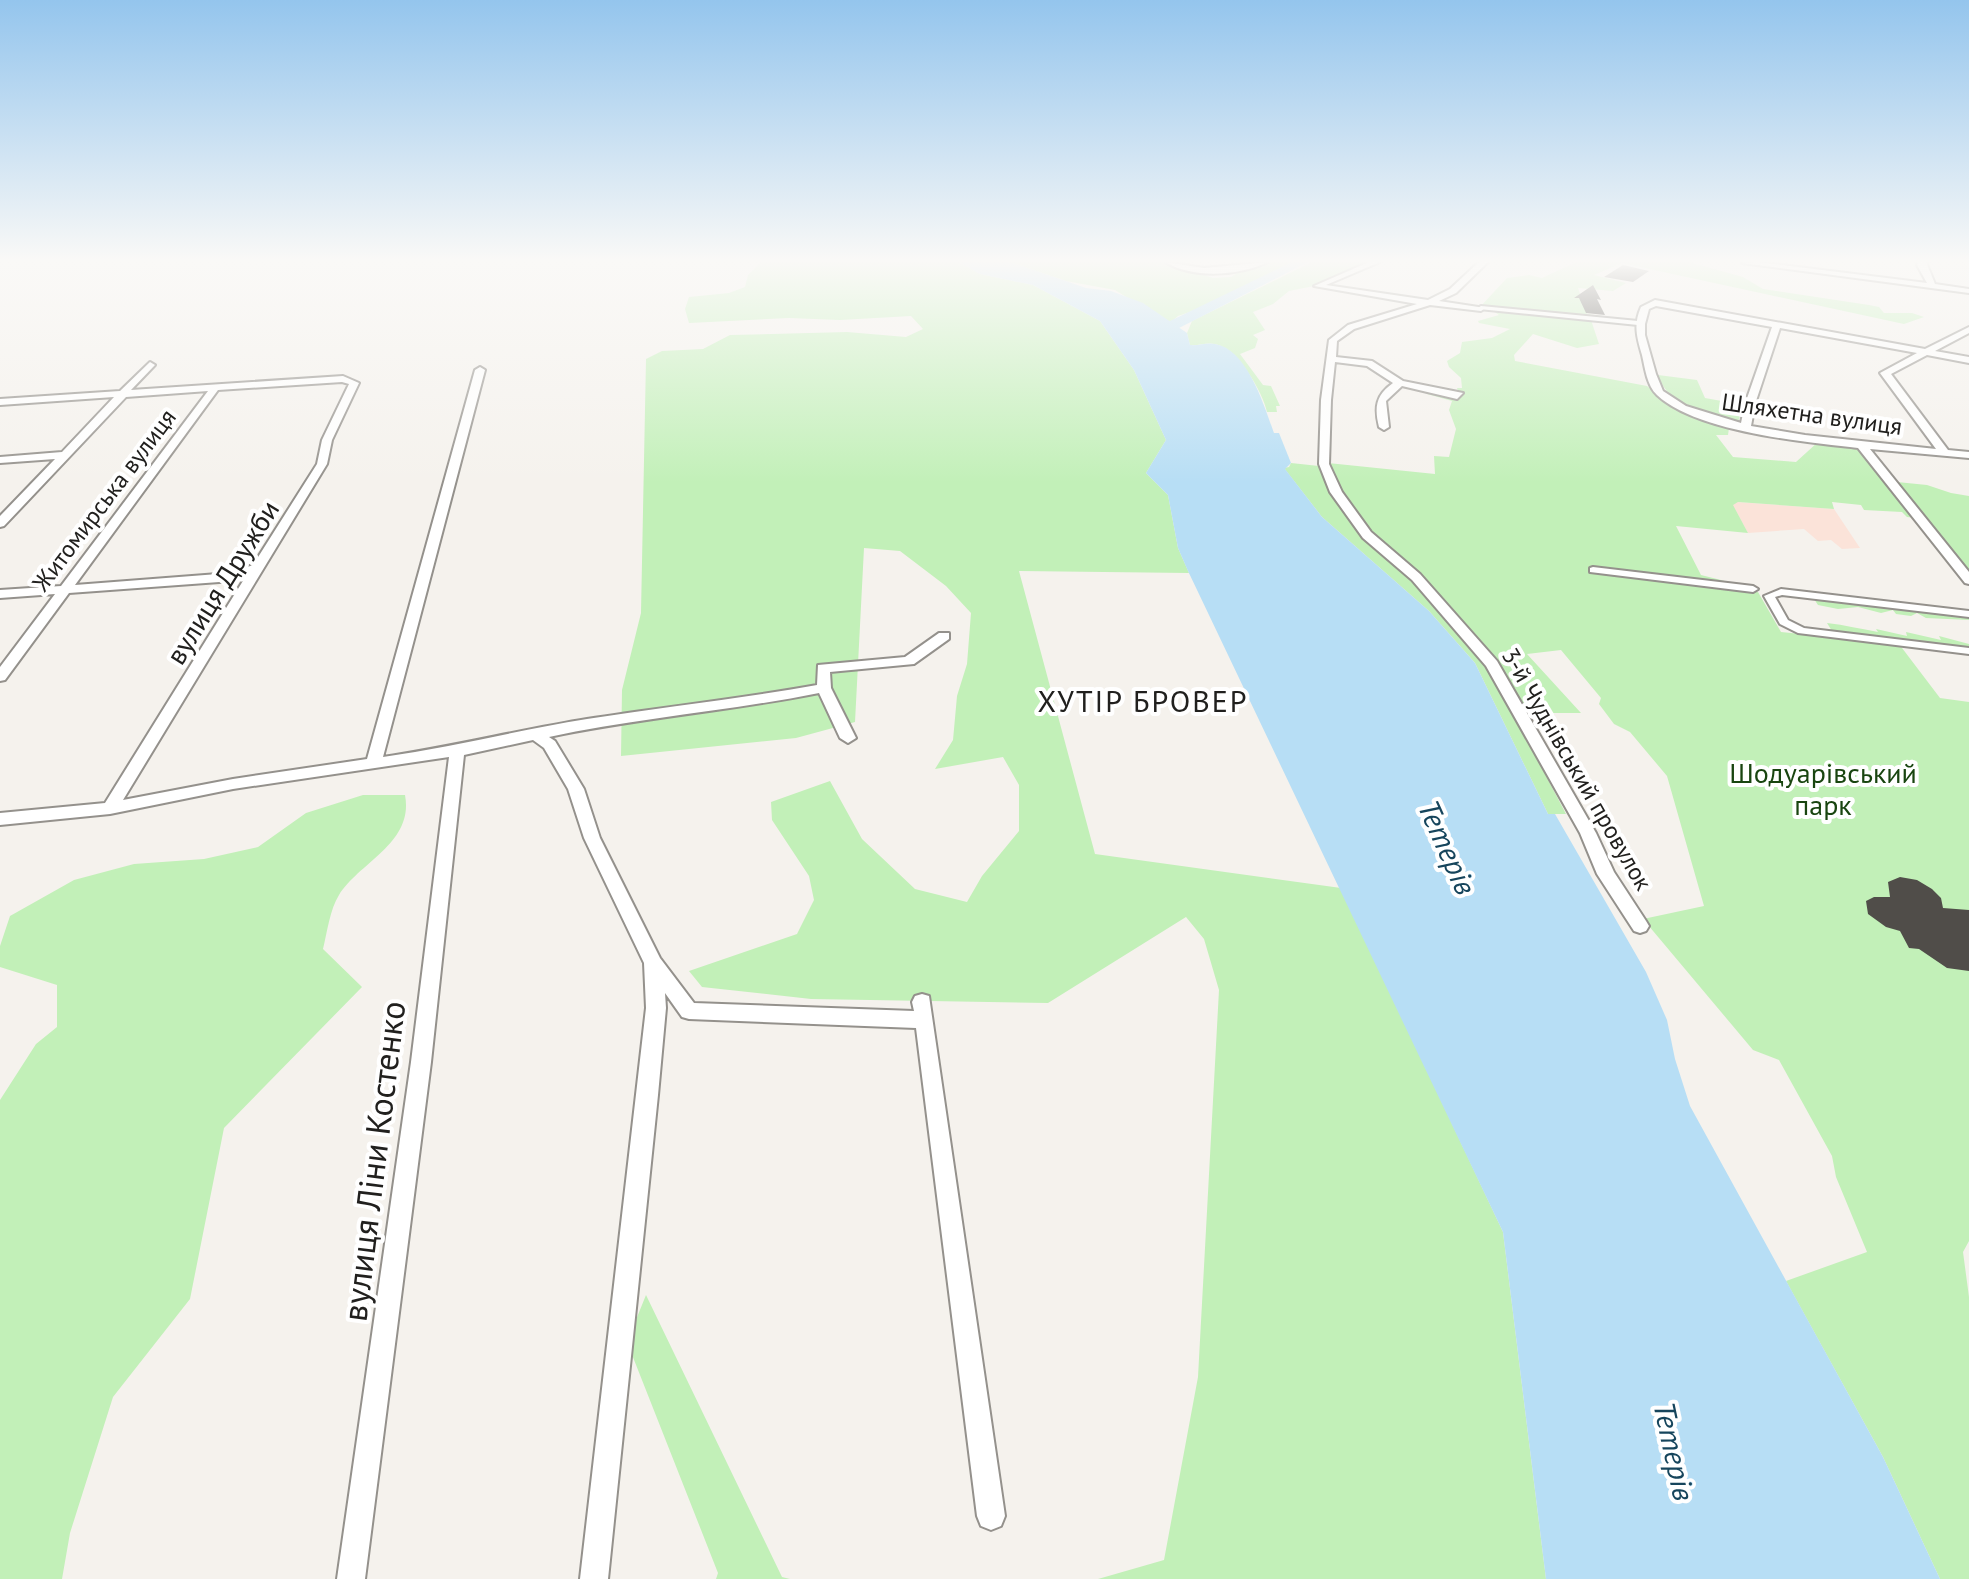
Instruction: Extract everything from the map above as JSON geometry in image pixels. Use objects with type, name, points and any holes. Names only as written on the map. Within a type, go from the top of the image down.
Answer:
[{"type":"street","name":"3-й Чуднівський провулок","points":[[1337,336],[1333,340],[1330,359],[1324,464],[1336,492],[1367,535],[1416,577],[1492,664],[1588,833],[1606,874],[1640,926]]},
{"type":"street","name":"Шляхетна вулиця","points":[[1642,336],[1657,390],[1691,413],[1745,429],[1969,455]]},
{"type":"street","points":[[1745,429],[1750,404],[1773,336]]},
{"type":"street","points":[[1835,336],[1969,360]]},
{"type":"street","points":[[1944,452],[1885,375],[1957,336]]},
{"type":"street","points":[[1330,359],[1369,363],[1400,383],[1457,396],[1458,393]]},
{"type":"street","points":[[0,523],[62,455],[126,394],[150,365]]},
{"type":"street","points":[[373,764],[480,370]]},
{"type":"street","name":"вулиця Дружби","points":[[110,808],[322,464],[327,440],[354,383],[343,379],[215,388]]},
{"type":"street","points":[[1384,427],[1378,403],[1384,393],[1400,383]]},
{"type":"street","points":[[0,402],[215,388]]},
{"type":"street","name":"Житомирська вулиця","points":[[0,677],[215,388]]},
{"type":"street","points":[[1860,443],[1969,580]]},
{"type":"street","points":[[0,460],[62,455]]},
{"type":"street","points":[[0,594],[233,577],[260,567]]},
{"type":"street","points":[[1593,570],[1753,589]]},
{"type":"street","points":[[1969,614],[1781,592],[1769,596],[1784,622],[1802,631],[1969,651]]},
{"type":"street","points":[[848,738],[824,688],[823,668],[909,661],[944,636]]},
{"type":"street","points":[[0,819],[110,808],[233,784],[457,751],[636,716],[745,703],[824,688]]},
{"type":"street","points":[[535,734],[550,745],[576,789],[592,838],[653,963],[689,1011],[923,1011],[991,1516]]},
{"type":"street","name":"вулиця Ліни Костенко","points":[[351,1579],[421,1062],[457,751]]},
{"type":"street","points":[[594,1579],[650,1081],[656,1008],[653,963]]},
{"type":"shaded area","points":[[1732,504],[1834,509],[1860,548],[1842,549],[1831,540],[1818,541],[1804,529],[1748,533]]},
{"type":"green space","points":[[729,336],[1110,336],[1134,370],[1166,440],[1146,473],[1168,495],[1178,548],[1189,573],[1019,571],[1095,854],[1341,888],[1503,1232],[1546,1579],[1098,1579],[1164,1560],[1198,1377],[1219,990],[1204,939],[1186,917],[1048,1003],[811,999],[702,987],[689,971],[797,934],[814,900],[809,876],[772,820],[771,802],[830,781],[862,839],[915,889],[967,902],[982,876],[1019,831],[1019,785],[1003,757],[935,769],[953,740],[957,696],[967,664],[971,613],[946,586],[900,551],[864,548],[855,722],[796,738],[621,756],[622,690],[641,613],[646,359],[662,351],[703,349]]},
{"type":"green space","points":[[1188,336],[1254,336],[1258,339],[1255,348],[1240,354],[1263,385],[1271,386],[1280,406],[1276,406],[1277,412],[1267,412],[1255,383],[1240,362],[1223,347],[1209,343],[1190,345]]},
{"type":"green space","name":"Шодуарівський парк","points":[[1531,336],[1514,355],[1515,361],[1647,386],[1680,411],[1729,428],[1728,435],[1716,435],[1733,457],[1796,462],[1818,442],[1844,445],[1865,455],[1887,481],[1927,485],[1969,496],[1969,574],[1925,519],[1907,517],[1902,512],[1864,510],[1861,505],[1832,502],[1834,509],[1738,502],[1733,505],[1748,533],[1676,526],[1701,575],[1725,581],[1704,579],[1706,585],[1758,592],[1781,632],[1899,644],[1940,698],[1969,702],[1969,1241],[1963,1252],[1969,1297],[1969,1579],[1940,1579],[1883,1457],[1786,1281],[1867,1252],[1836,1177],[1832,1156],[1779,1060],[1753,1050],[1643,919],[1704,906],[1667,776],[1630,732],[1614,724],[1599,704],[1601,698],[1561,650],[1527,654],[1581,713],[1513,713],[1566,814],[1548,814],[1475,663],[1429,611],[1322,517],[1284,468],[1291,463],[1319,466],[1328,463],[1435,474],[1434,456],[1449,457],[1456,429],[1449,410],[1452,401],[1427,394],[1426,391],[1459,394],[1457,388],[1462,388],[1461,378],[1447,361],[1460,353],[1462,342]]},
{"type":"green space","name":"Шодуарівський парк","points":[[1538,336],[1596,336],[1599,344],[1577,348]]},
{"type":"green space","points":[[1658,375],[1697,380],[1705,398],[1744,405],[1737,425],[1680,403],[1663,386]]},
{"type":"green space","points":[[1814,599],[1969,616],[1969,620],[1926,618],[1917,613],[1911,616],[1896,614],[1893,610],[1881,613],[1858,607],[1838,609],[1818,605]]},
{"type":"green space","points":[[1827,623],[1907,636],[1906,632],[1941,640],[1939,636],[1969,644],[1969,647],[1832,631]]},
{"type":"green space","points":[[363,795],[405,795],[406,812],[394,839],[339,895],[329,921],[323,949],[362,987],[224,1128],[190,1299],[113,1397],[70,1533],[62,1579],[0,1579],[0,1100],[36,1044],[57,1027],[57,985],[0,967],[0,946],[10,916],[74,880],[134,864],[204,859],[258,847],[306,813]]},
{"type":"green space","points":[[646,1295],[782,1577],[790,1579],[716,1579],[718,1573],[627,1342]]},
{"type":"water","name":"Тетерів","points":[[1110,336],[1188,336],[1190,345],[1212,344],[1227,348],[1254,381],[1274,433],[1279,433],[1291,463],[1285,469],[1322,517],[1429,611],[1475,663],[1548,814],[1555,814],[1646,972],[1667,1020],[1690,1106],[1883,1457],[1940,1579],[1546,1579],[1503,1232],[1178,548],[1168,495],[1146,473],[1166,440],[1134,370]]},
{"type":"building","points":[[1900,877],[1917,880],[1932,889],[1941,898],[1943,908],[1969,910],[1969,971],[1947,968],[1919,949],[1909,948],[1900,931],[1886,927],[1868,914],[1866,901],[1874,897],[1890,897],[1888,882]]},
{"type":"waterway","points":[[1159,350],[1167,336]]},
{"type":"district","name":"ХУТІР БРОВЕР","points":[[1143,700]]}]
